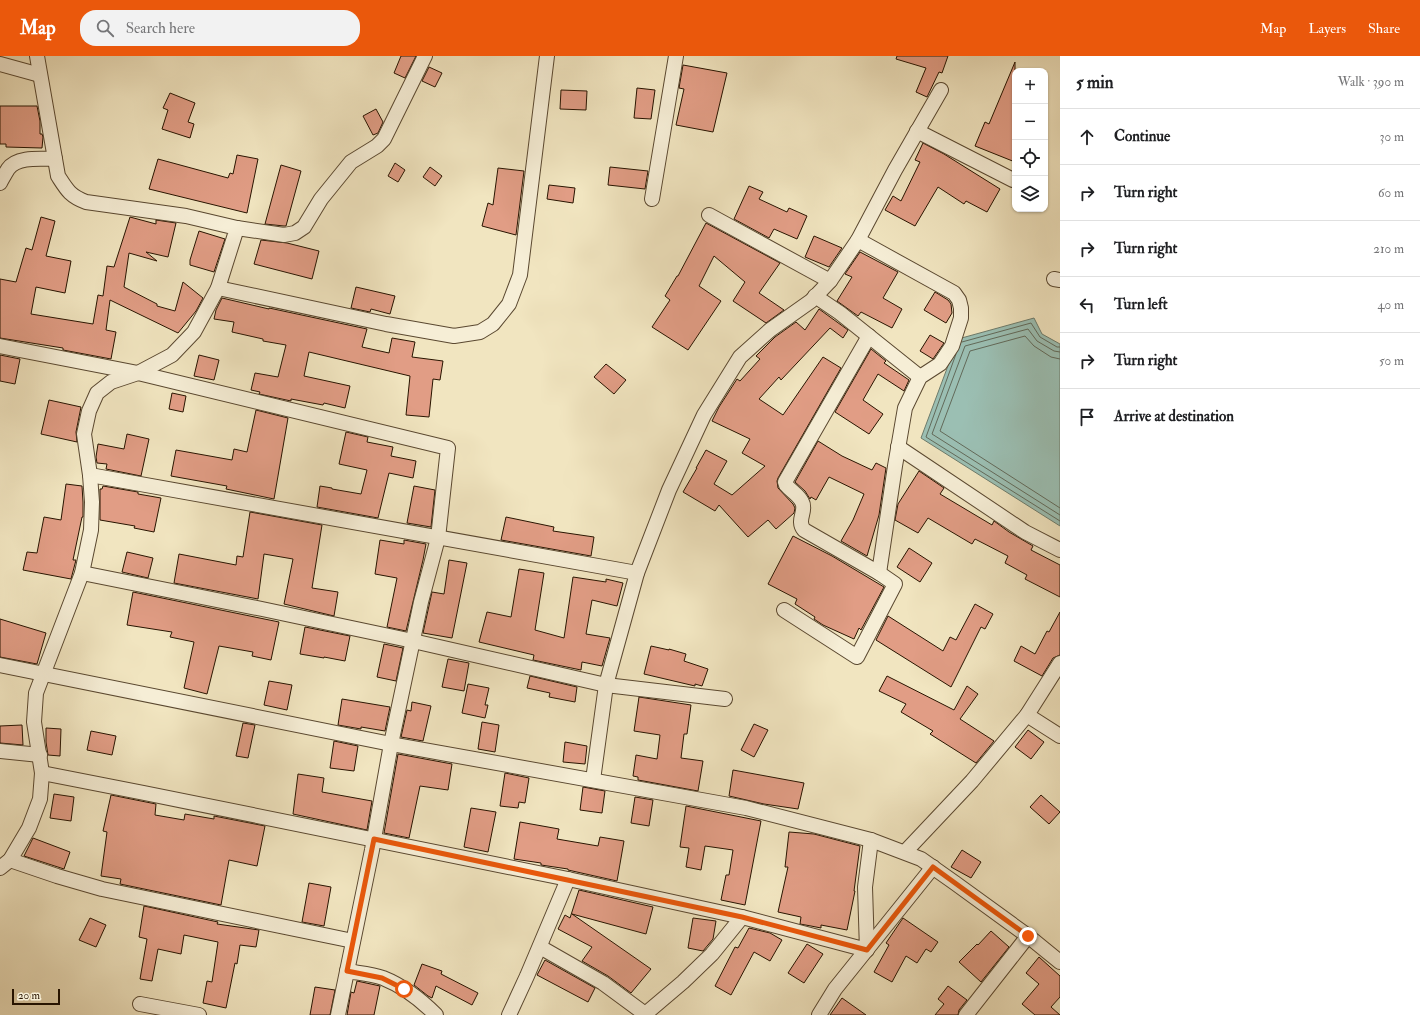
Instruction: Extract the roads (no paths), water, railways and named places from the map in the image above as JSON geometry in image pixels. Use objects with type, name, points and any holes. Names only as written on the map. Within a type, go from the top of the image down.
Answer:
[{"type":"street","points":[[36,56],[58,176],[68,191],[76,198],[86,202],[186,216],[237,228],[284,235],[296,233],[304,227],[321,199],[351,162],[377,146],[384,139],[425,56]]},
{"type":"street","points":[[218,288],[386,324],[454,336],[480,332],[492,324],[509,304],[520,275],[547,56]]},
{"type":"street","points":[[652,199],[676,56]]},
{"type":"street","points":[[0,64],[40,74]]},
{"type":"street","points":[[593,780],[606,685],[637,573],[670,490],[704,415],[740,357],[770,330],[815,296],[830,281],[858,240],[895,170],[941,90]]},
{"type":"street","points":[[917,131],[1012,179]]},
{"type":"street","points":[[0,183],[8,168],[17,162],[29,159],[55,159]]},
{"type":"street","points":[[709,215],[830,281]]},
{"type":"street","points":[[237,228],[218,288],[194,332],[172,355],[138,373],[111,382],[97,392],[89,411],[84,434],[90,474],[92,502],[91,530],[82,573],[36,693],[34,722],[42,774],[40,799],[29,828],[5,864],[57,876],[102,889],[353,941]]},
{"type":"street","points":[[858,240],[954,292],[959,300],[961,308],[960,318],[952,346],[940,364],[920,377],[905,408],[879,573]]},
{"type":"street","points":[[815,296],[840,313],[920,377]]},
{"type":"street","points":[[784,610],[857,657],[895,584],[879,573],[804,530],[800,518],[803,503],[786,486],[785,482],[869,336]]},
{"type":"street","points":[[0,346],[138,373],[448,448],[438,538],[421,602],[391,744],[374,839],[338,1015]]},
{"type":"street","points":[[898,447],[1025,532],[1060,550]]},
{"type":"street","points":[[90,474],[637,573]]},
{"type":"street","points":[[82,573],[413,641],[606,685],[725,699]]},
{"type":"street","points":[[908,850],[972,781],[1027,715],[1060,663]]},
{"type":"street","points":[[0,665],[391,744],[746,808],[908,850],[1028,936],[1060,962]]},
{"type":"street","points":[[1027,715],[1060,736]]},
{"type":"street","points":[[0,751],[40,755]]},
{"type":"street","points":[[42,774],[374,839],[568,879],[742,917],[867,950]]},
{"type":"street","points":[[867,950],[864,887],[871,840]]},
{"type":"street","points":[[818,1015],[835,989],[933,867]]},
{"type":"street","points":[[509,1015],[540,947],[568,879]]},
{"type":"street","points":[[540,947],[603,983],[645,1015],[712,954],[742,917]]},
{"type":"street","points":[[966,1015],[1028,936]]},
{"type":"street","points":[[347,971],[382,978],[404,989],[424,1003],[436,1015]]},
{"type":"street","points":[[140,1004],[199,1015]]},
{"type":"water","points":[[1034,318],[1042,334],[1060,344],[1060,526],[921,438],[958,339]]}]
